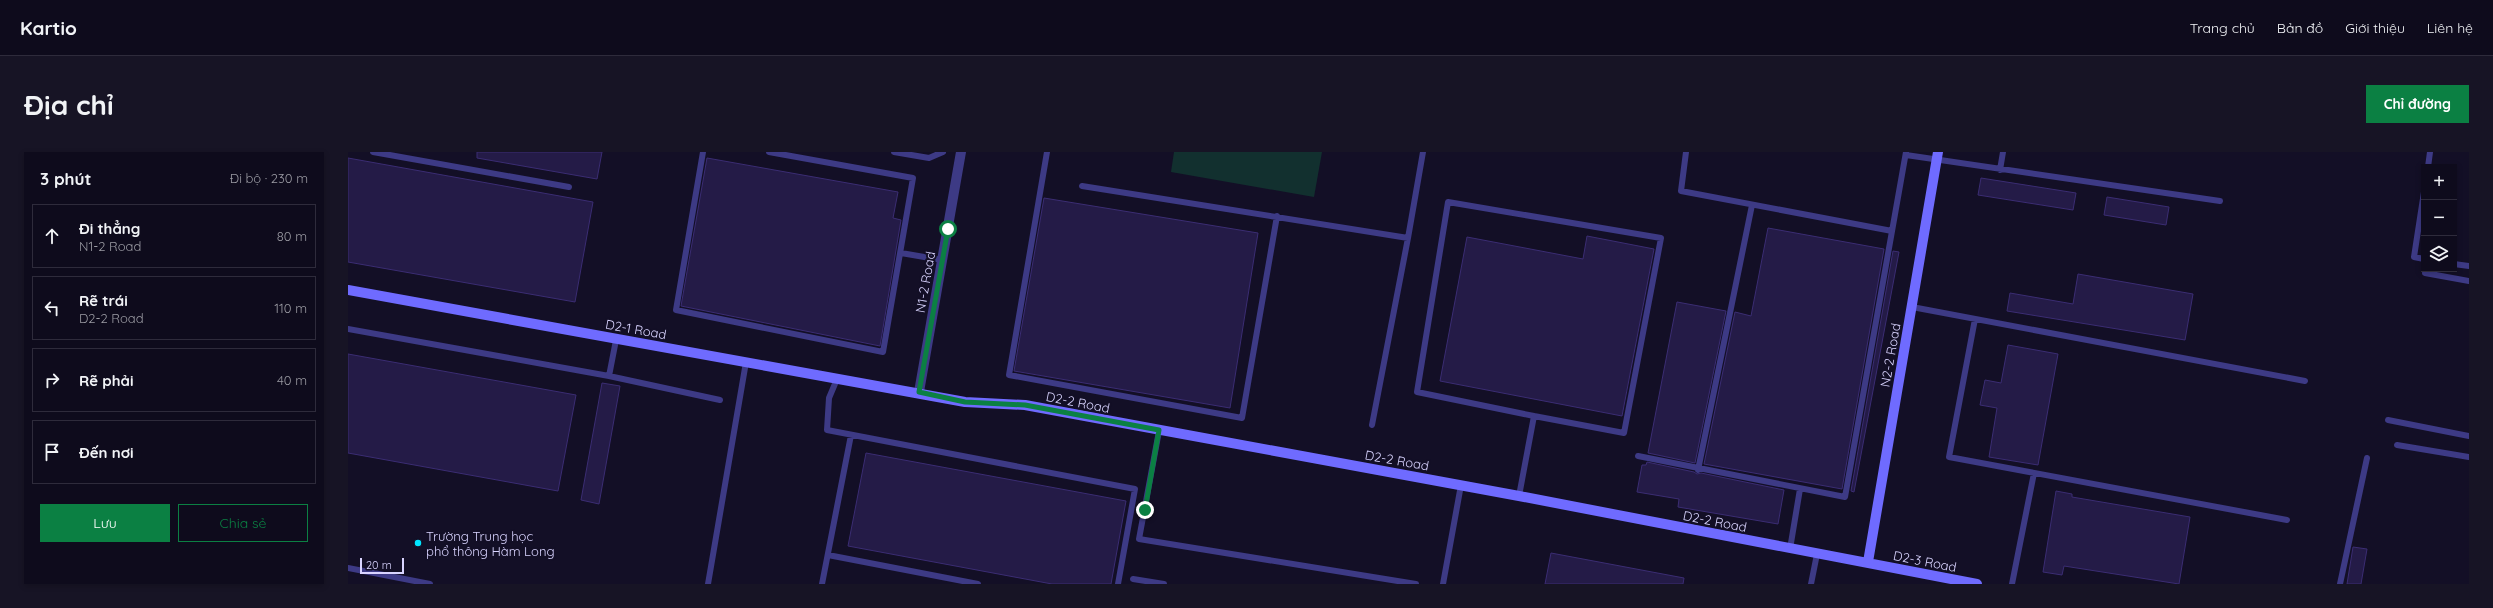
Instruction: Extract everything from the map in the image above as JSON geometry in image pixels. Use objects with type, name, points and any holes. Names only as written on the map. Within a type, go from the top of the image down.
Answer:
[{"type":"main road","name":"N2-2 Road","points":[[1868,562],[1938,156]]},
{"type":"main road","name":"D2-1 Road","points":[[348,290],[616,340],[919,392]]},
{"type":"main road","name":"D2-2 Road","points":[[919,392],[965,402],[1025,405],[1461,485],[1790,549],[1868,562]]},
{"type":"main road","name":"D2-3 Road","points":[[1868,562],[1964,583],[1977,584]]},
{"type":"street","name":"N1-2 Road","points":[[919,392],[961,152]]},
{"type":"lane","points":[[373,152],[569,187]]},
{"type":"lane","points":[[703,152],[676,310],[883,352],[913,178],[769,152]]},
{"type":"lane","points":[[894,152],[929,158],[943,152]]},
{"type":"lane","points":[[1047,152],[1009,375],[1242,418],[1277,216]]},
{"type":"lane","points":[[1372,425],[1423,152]]},
{"type":"lane","points":[[1686,152],[1681,191],[1892,231]]},
{"type":"lane","points":[[2000,170],[2003,152]]},
{"type":"lane","points":[[2428,164],[2430,152]]},
{"type":"lane","points":[[1638,456],[1698,470],[1845,497],[1906,154],[1938,156],[2000,170],[2220,201]]},
{"type":"lane","points":[[1082,186],[1408,238]]},
{"type":"lane","points":[[2421,258],[2414,257],[2423,200]]},
{"type":"lane","points":[[1448,202],[1661,238],[1624,433],[1534,416],[1416,392],[1448,202]]},
{"type":"lane","points":[[1698,470],[1752,204]]},
{"type":"lane","points":[[901,253],[942,260]]},
{"type":"lane","points":[[2457,264],[2469,266]]},
{"type":"lane","points":[[2424,273],[2469,281]]},
{"type":"lane","points":[[1912,307],[2305,381]]},
{"type":"lane","points":[[1975,319],[1949,457],[2287,520]]},
{"type":"lane","points":[[348,329],[609,376],[720,400]]},
{"type":"lane","points":[[609,376],[616,340]]},
{"type":"lane","points":[[708,584],[746,362]]},
{"type":"lane","points":[[837,379],[828,398],[827,430],[1136,489],[1118,584]]},
{"type":"lane","points":[[1519,496],[1534,416]]},
{"type":"lane","points":[[2388,420],[2469,436]]},
{"type":"lane","points":[[1159,430],[1139,539],[1377,581],[1416,584]]},
{"type":"lane","points":[[822,584],[851,435]]},
{"type":"lane","points":[[2397,445],[2469,457]]},
{"type":"lane","points":[[2340,584],[2367,458]]},
{"type":"lane","points":[[2012,584],[2034,473]]},
{"type":"lane","points":[[1443,584],[1461,485]]},
{"type":"lane","points":[[1790,549],[1800,489]]},
{"type":"lane","points":[[1811,584],[1817,554]]},
{"type":"lane","points":[[828,556],[978,584]]},
{"type":"lane","points":[[348,568],[399,581],[430,584]]},
{"type":"lane","points":[[1133,579],[1164,584]]},
{"type":"green space","points":[[1174,152],[1322,152],[1314,197],[1171,172]]},
{"type":"building","points":[[477,152],[602,152],[597,179],[477,158]]},
{"type":"building","points":[[348,158],[593,202],[575,302],[348,262]]},
{"type":"building","points":[[707,158],[898,192],[893,218],[901,220],[880,346],[681,306]]},
{"type":"building","points":[[1981,178],[2076,193],[2073,210],[1978,195]]},
{"type":"building","points":[[2107,197],[2169,207],[2166,225],[2104,215]]},
{"type":"building","points":[[1044,198],[1258,233],[1230,408],[1014,371]]},
{"type":"building","points":[[1768,228],[1884,249],[1842,489],[1704,464],[1735,312],[1751,316]]},
{"type":"building","points":[[1587,236],[1654,249],[1622,416],[1440,381],[1467,237],[1583,259]]},
{"type":"building","points":[[1893,251],[1899,252],[1854,492],[1851,491]]},
{"type":"building","points":[[2078,274],[2193,294],[2185,340],[2007,311],[2010,293],[2073,304]]},
{"type":"building","points":[[1677,302],[1726,311],[1695,463],[1648,453]]},
{"type":"building","points":[[2008,345],[2058,354],[2038,465],[1989,457],[1997,408],[1980,405],[1985,380],[2001,383]]},
{"type":"building","points":[[348,354],[576,395],[558,491],[348,453]]},
{"type":"building","points":[[602,383],[620,386],[599,504],[581,500]]},
{"type":"building","points":[[866,453],[1126,501],[1111,584],[1052,584],[848,546]]},
{"type":"building","points":[[1647,462],[1694,472],[1697,474],[1701,473],[1784,490],[1778,524],[1678,507],[1679,499],[1637,492],[1642,465],[1646,465]]},
{"type":"building","points":[[2056,491],[2072,494],[2072,497],[2190,517],[2179,584],[2064,566],[2062,575],[2043,572]]},
{"type":"building","points":[[2353,547],[2367,549],[2361,584],[2347,584]]},
{"type":"building","points":[[1551,553],[1684,578],[1683,584],[1545,584]]},
{"type":"place","name":"Trường Trung học phổ thông Hàm Long","points":[[418,543]]},
{"type":"route","points":[[948,229],[919,392],[965,402],[1025,405],[1159,430],[1145,510]]}]
